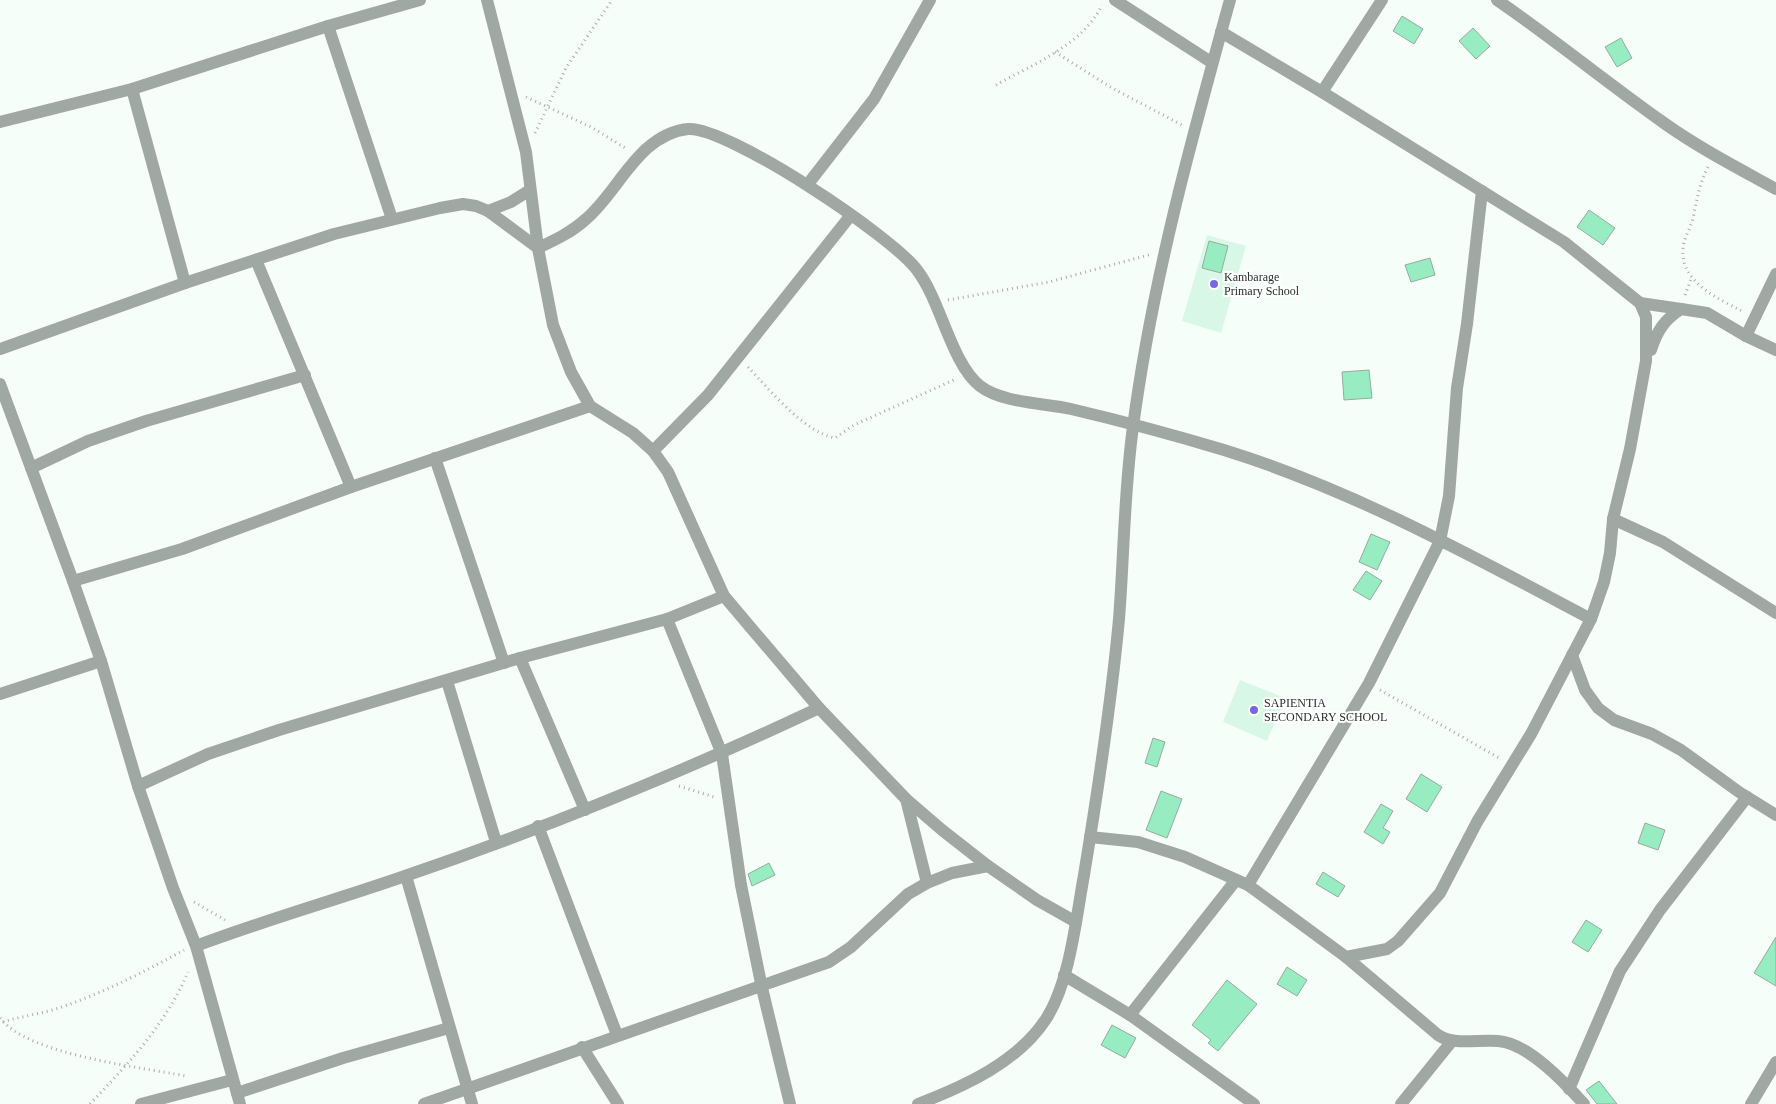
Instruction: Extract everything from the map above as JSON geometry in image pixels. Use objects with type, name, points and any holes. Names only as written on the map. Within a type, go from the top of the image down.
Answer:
[{"type":"street","points":[[0,122],[132,89],[328,26],[420,0]]},
{"type":"street","points":[[487,0],[526,152],[538,248],[553,325],[571,372],[590,406],[632,433],[653,451],[668,472],[724,596],[819,708],[906,799],[988,866],[1037,900],[1076,922]]},
{"type":"street","points":[[808,184],[874,99],[930,0]]},
{"type":"street","points":[[1114,0],[1211,62]]},
{"type":"street","points":[[918,1104],[990,1070],[1022,1049],[1047,1018],[1064,975],[1076,922],[1108,719],[1119,616],[1124,517],[1133,426],[1164,251],[1211,62],[1230,0]]},
{"type":"street","points":[[1322,92],[1382,0]]},
{"type":"street","points":[[1497,0],[1665,124],[1714,155],[1776,188]]},
{"type":"street","points":[[328,26],[392,219]]},
{"type":"street","points":[[1221,32],[1322,92],[1564,242],[1640,303],[1646,317],[1646,361]]},
{"type":"street","points":[[132,89],[185,283]]},
{"type":"street","points":[[538,248],[564,236],[586,219],[638,156],[659,138],[689,129],[719,137],[808,184],[851,215],[916,268],[929,287],[968,372],[980,386],[999,396],[1071,409],[1225,450],[1326,487],[1380,509],[1591,619]]},
{"type":"street","points":[[488,211],[511,202],[530,190]]},
{"type":"street","points":[[1248,885],[1369,683],[1440,541],[1449,496],[1457,388],[1467,324],[1482,191]]},
{"type":"street","points":[[0,348],[185,283],[334,234],[463,204],[488,211],[538,248]]},
{"type":"street","points":[[653,451],[708,395],[851,215]]},
{"type":"street","points":[[256,260],[351,486]]},
{"type":"street","points":[[1746,336],[1776,274]]},
{"type":"street","points":[[1640,303],[1707,313],[1746,336],[1776,350]]},
{"type":"street","points":[[1346,957],[1387,949],[1411,929],[1440,893],[1461,850],[1531,734],[1591,619],[1604,582],[1610,553],[1613,518],[1630,449],[1646,361],[1657,331],[1667,318],[1681,309]]},
{"type":"street","points":[[31,468],[88,441],[146,421],[304,375]]},
{"type":"street","points":[[0,384],[101,661],[138,786],[172,888],[196,944],[232,1080],[239,1099],[343,1058],[449,1028]]},
{"type":"street","points":[[73,581],[182,549],[265,520],[351,486],[590,406]]},
{"type":"street","points":[[435,458],[504,663]]},
{"type":"street","points":[[1613,518],[1663,542],[1776,614]]},
{"type":"street","points":[[138,786],[208,754],[270,733],[520,658],[667,619],[724,596]]},
{"type":"street","points":[[667,619],[722,754],[741,886],[762,988],[790,1104]]},
{"type":"street","points":[[1572,655],[1585,690],[1598,708],[1614,720],[1652,734],[1681,750],[1747,797],[1776,815]]},
{"type":"street","points":[[520,658],[585,810]]},
{"type":"street","points":[[0,694],[101,661]]},
{"type":"street","points":[[447,681],[496,842]]},
{"type":"street","points":[[196,944],[406,876],[585,810],[722,754],[819,708]]},
{"type":"street","points":[[1569,1090],[1620,971],[1660,910],[1747,797]]},
{"type":"street","points":[[906,799],[927,883]]},
{"type":"street","points":[[538,826],[617,1035]]},
{"type":"street","points":[[1090,837],[1138,842],[1185,857],[1248,885],[1346,957],[1438,1035],[1452,1041],[1500,1041],[1513,1044],[1539,1060],[1584,1104]]},
{"type":"street","points":[[424,1104],[582,1047],[762,988],[829,962],[851,947],[908,894],[927,883],[952,873],[988,866]]},
{"type":"street","points":[[406,876],[472,1104]]},
{"type":"street","points":[[1130,1015],[1236,880]]},
{"type":"street","points":[[1064,975],[1130,1015],[1254,1104]]},
{"type":"street","points":[[1400,1104],[1452,1041]]},
{"type":"street","points":[[582,1047],[618,1104]]},
{"type":"street","points":[[1751,1104],[1776,1062]]},
{"type":"street","points":[[141,1104],[232,1080]]},
{"type":"path","points":[[526,152],[566,68],[612,0]]},
{"type":"path","points":[[996,85],[1073,40],[1091,24],[1105,0]]},
{"type":"path","points":[[1055,52],[1112,88],[1194,131]]},
{"type":"path","points":[[510,90],[549,106],[591,127],[638,156]]},
{"type":"path","points":[[1714,155],[1698,190],[1693,217],[1683,245],[1682,258],[1692,277],[1705,291],[1754,318]]},
{"type":"path","points":[[935,302],[1049,282],[1164,251]]},
{"type":"path","points":[[1681,309],[1692,277]]},
{"type":"path","points":[[738,358],[794,413],[816,430],[834,438],[854,425],[968,372]]},
{"type":"path","points":[[1369,683],[1512,766]]},
{"type":"path","points":[[657,780],[704,792],[729,804]]},
{"type":"path","points":[[172,888],[206,911],[244,928]]},
{"type":"path","points":[[3,1022],[59,1008],[90,996],[144,972],[196,944]]},
{"type":"path","points":[[90,1104],[158,1027],[179,993],[189,970]]},
{"type":"path","points":[[0,1018],[31,1041],[57,1050],[191,1078]]},
{"type":"shaded area","name":"Kambarage Primary School","points":[[1207,235],[1246,246],[1221,333],[1182,321]]},
{"type":"shaded area","name":"SAPIENTIA SECONDARY SCHOOL","points":[[1240,680],[1285,698],[1267,741],[1223,722]]},
{"type":"building","points":[[1402,16],[1423,29],[1414,44],[1393,31]]},
{"type":"building","points":[[1473,28],[1490,46],[1476,59],[1459,41]]},
{"type":"building","points":[[1621,38],[1632,58],[1617,67],[1605,47]]},
{"type":"building","points":[[1589,210],[1615,228],[1603,245],[1577,227]]},
{"type":"building","points":[[1209,241],[1228,246],[1221,273],[1202,268]]},
{"type":"building","points":[[1430,258],[1435,275],[1411,282],[1405,265]]},
{"type":"building","points":[[1369,370],[1372,398],[1344,400],[1342,372]]},
{"type":"building","points":[[1371,534],[1390,542],[1377,570],[1359,562]]},
{"type":"building","points":[[1366,571],[1382,581],[1370,600],[1353,590]]},
{"type":"building","points":[[1153,738],[1165,742],[1157,767],[1145,763]]},
{"type":"building","points":[[1421,774],[1442,787],[1427,812],[1406,799]]},
{"type":"building","points":[[1161,791],[1182,799],[1167,838],[1146,830]]},
{"type":"building","points":[[1381,804],[1393,811],[1383,828],[1390,832],[1383,844],[1364,832]]},
{"type":"building","points":[[1645,823],[1665,830],[1658,850],[1638,843]]},
{"type":"building","points":[[769,863],[775,875],[752,886],[748,874]]},
{"type":"building","points":[[1323,872],[1345,886],[1338,897],[1316,884]]},
{"type":"building","points":[[1586,920],[1602,930],[1588,952],[1572,942]]},
{"type":"building","points":[[1776,937],[1776,986],[1754,973]]},
{"type":"building","points":[[1287,967],[1307,980],[1297,996],[1277,984]]},
{"type":"building","points":[[1227,980],[1257,1004],[1218,1051],[1208,1043],[1211,1040],[1192,1025]]},
{"type":"building","points":[[1112,1025],[1136,1038],[1125,1058],[1101,1045]]},
{"type":"building","points":[[1599,1081],[1617,1104],[1597,1104],[1586,1090]]},
{"type":"place","name":"Kambarage Primary School","points":[[1214,284]]},
{"type":"place","name":"SAPIENTIA SECONDARY SCHOOL","points":[[1254,710]]}]
